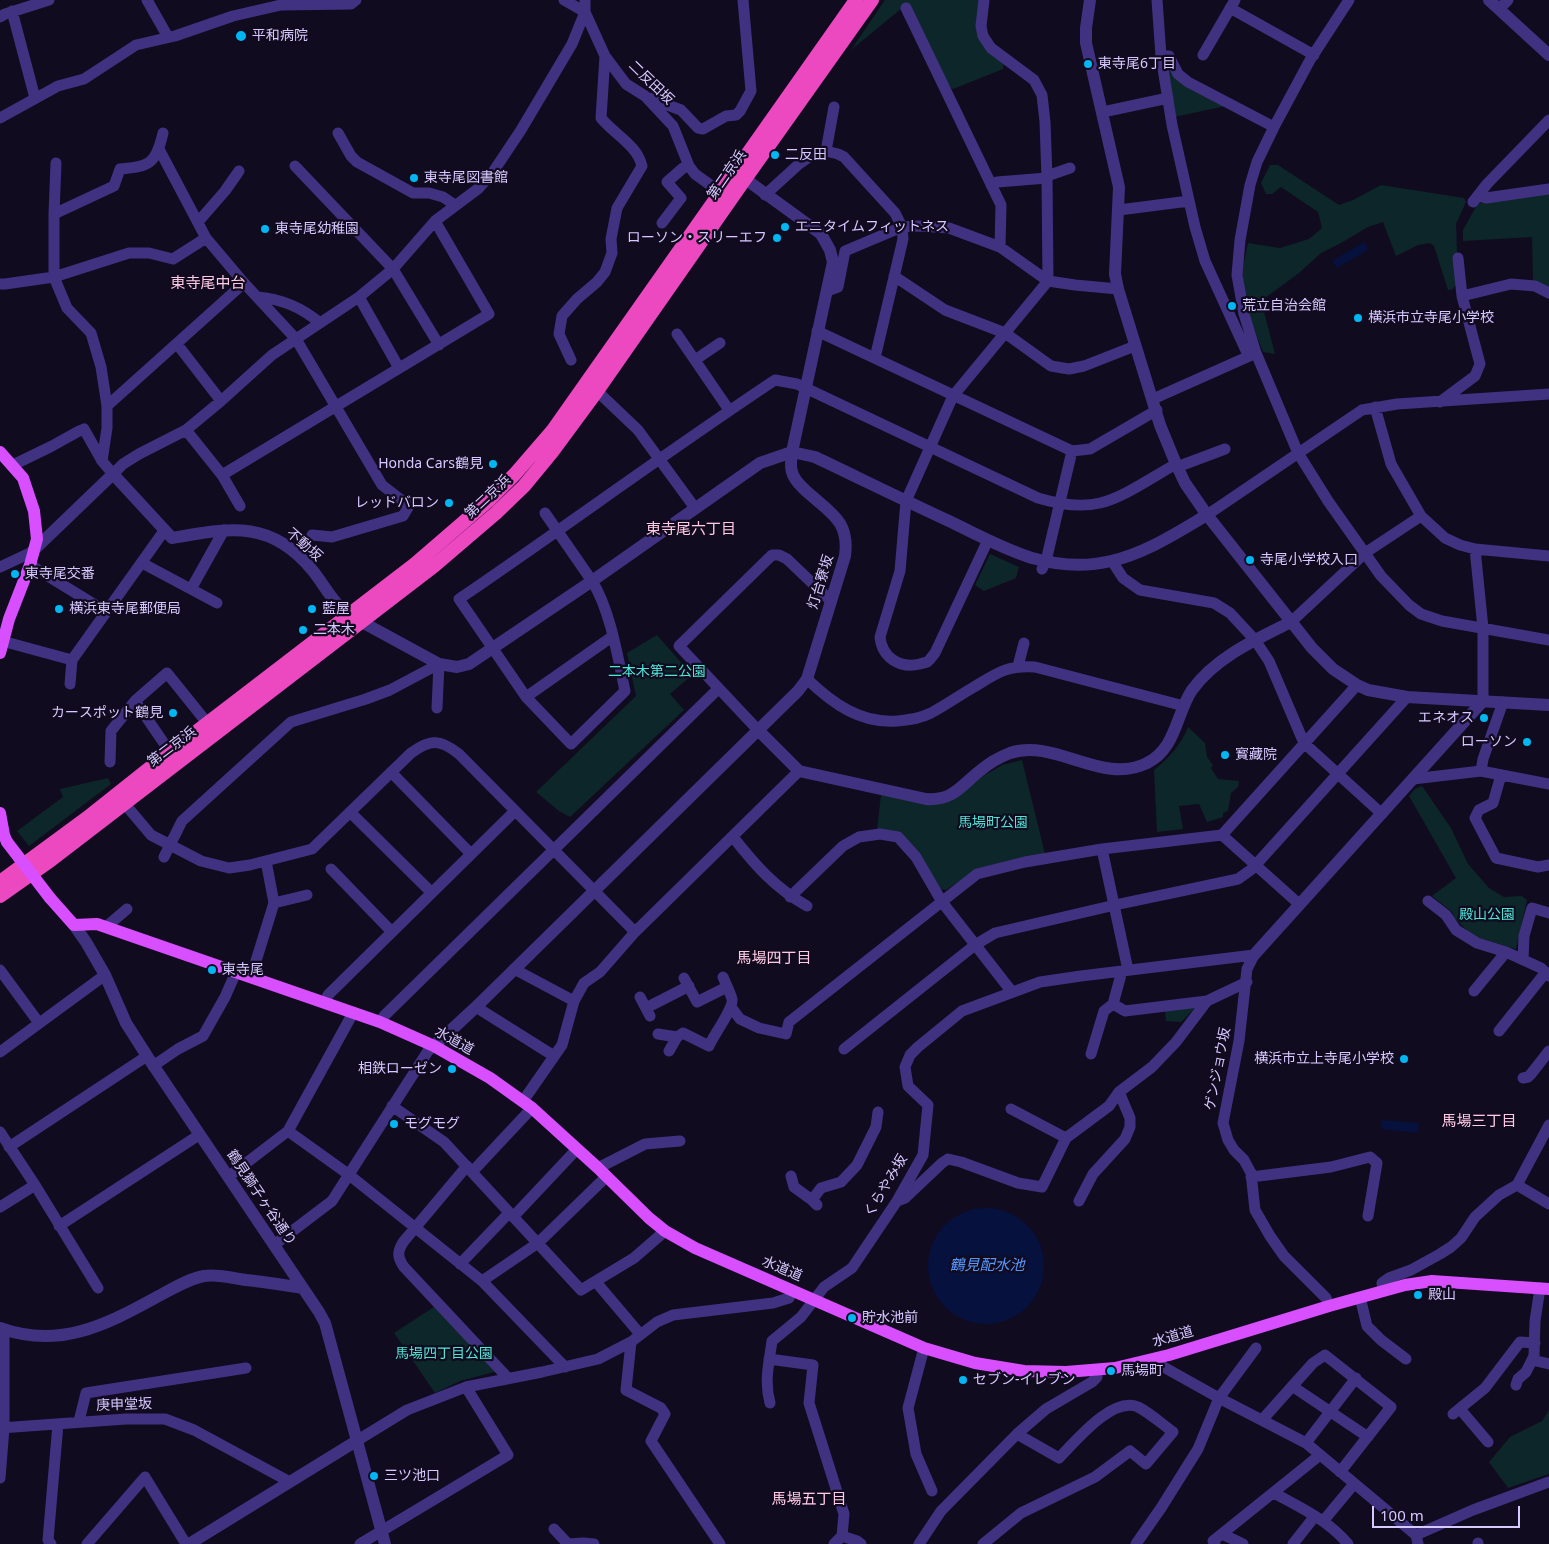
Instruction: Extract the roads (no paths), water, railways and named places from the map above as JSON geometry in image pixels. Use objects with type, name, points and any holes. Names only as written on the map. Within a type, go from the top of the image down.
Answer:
[{"type":"highway","name":"第二京浜","points":[[0,882],[87,818],[208,724],[356,618],[434,566],[496,513],[535,472],[597,391],[856,0]]},
{"type":"highway","name":"第二京浜","points":[[0,896],[51,860],[124,803],[356,618],[454,532],[515,474],[553,430],[720,192],[740,175],[872,0]]},
{"type":"main road","points":[[0,452],[23,478],[34,511],[38,539],[9,619],[1,647]]},
{"type":"main road","points":[[0,813],[3,838]]},
{"type":"main road","name":"鶴見獅子ヶ谷通り","points":[[3,838],[50,898],[74,925]]},
{"type":"main road","name":"水道道","points":[[74,925],[98,924],[380,1022],[434,1046],[490,1078],[527,1105],[665,1231],[695,1248],[816,1299],[924,1348],[975,1363],[1024,1371],[1066,1372],[1097,1370],[1158,1358],[1383,1290],[1432,1281],[1544,1289]]},
{"type":"street","points":[[0,17],[12,11],[49,0]]},
{"type":"street","points":[[147,0],[168,37]]},
{"type":"street","points":[[0,118],[58,86],[84,80],[136,45],[176,36],[233,16],[281,5],[351,4],[356,0]]},
{"type":"street","points":[[564,0],[585,12]]},
{"type":"street","points":[[0,567],[30,553],[36,548],[123,464],[186,430],[272,355],[358,298],[393,269],[435,221],[479,188],[493,172],[537,104],[572,44],[585,12],[585,0]]},
{"type":"street","points":[[646,96],[681,110],[698,128],[703,129],[726,116],[736,115],[750,91],[742,0]]},
{"type":"street","points":[[984,0],[981,26],[983,36],[991,48],[1034,80],[1042,95],[1047,177],[1048,281],[953,396],[906,501],[900,571],[880,637],[881,645],[887,656],[898,663],[913,666],[927,662],[935,653],[988,540]]},
{"type":"street","points":[[1090,0],[1086,43],[1119,187],[1115,274],[1135,346],[1160,424],[1185,483],[1207,515],[1291,622],[1333,670],[1368,690],[1407,697],[1549,705]]},
{"type":"street","points":[[1157,0],[1161,56],[1168,98],[1189,202],[1205,261],[1252,354],[1298,453],[1328,501],[1381,576],[1409,605],[1421,614],[1442,621],[1549,640]]},
{"type":"street","points":[[1252,354],[1237,275],[1240,240],[1250,185],[1257,162],[1274,127],[1314,55],[1350,0]]},
{"type":"street","points":[[1499,3],[1549,55]]},
{"type":"street","points":[[1203,55],[1233,4],[1314,55]]},
{"type":"street","points":[[906,8],[1001,206],[1000,247]]},
{"type":"street","points":[[12,11],[35,98]]},
{"type":"street","name":"二反田坂","points":[[585,12],[605,56],[626,84],[646,96],[673,126],[689,166],[695,174],[720,192]]},
{"type":"street","points":[[571,360],[559,334],[562,316],[605,272],[612,253],[611,239],[617,208],[642,166],[636,150],[607,126],[602,118],[605,56]]},
{"type":"street","points":[[1161,56],[1169,56],[1178,74],[1188,82],[1274,127]]},
{"type":"street","points":[[1103,112],[1168,98]]},
{"type":"street","points":[[826,151],[834,107]]},
{"type":"street","points":[[1549,120],[1487,184],[1476,199],[1549,189]]},
{"type":"street","points":[[54,214],[114,186],[120,169],[141,168],[153,159],[159,149],[163,133]]},
{"type":"street","points":[[338,133],[351,156],[358,162],[413,193],[429,193],[442,197],[455,205]]},
{"type":"street","points":[[159,149],[206,238],[296,339],[382,485],[409,506],[403,516],[332,537],[312,535]]},
{"type":"street","points":[[765,194],[799,164],[812,156],[826,151],[844,157],[895,213],[902,227],[903,239],[875,358]]},
{"type":"street","points":[[56,163],[54,277],[67,308],[91,333],[101,367],[107,406],[107,428],[102,460]]},
{"type":"street","points":[[295,166],[393,269],[439,345]]},
{"type":"street","points":[[662,224],[681,198],[667,182],[683,168],[689,166]]},
{"type":"street","points":[[991,185],[997,182],[1047,177],[1070,168]]},
{"type":"street","points":[[198,222],[225,191],[239,171]]},
{"type":"street","points":[[740,175],[813,227],[826,241],[833,262],[817,331],[1072,451],[1090,449],[1155,405],[1252,354]]},
{"type":"street","points":[[1119,210],[1189,202]]},
{"type":"street","points":[[222,475],[489,314],[435,221]]},
{"type":"street","points":[[826,291],[838,287],[845,251],[902,227],[919,226],[949,228],[1000,247],[1048,281],[1118,289]]},
{"type":"street","points":[[0,284],[54,277],[129,252],[150,253],[173,259],[206,238]]},
{"type":"street","points":[[1440,402],[1475,376],[1480,364],[1462,296],[1458,258]]},
{"type":"street","points":[[894,276],[945,310],[1005,333],[1043,362],[1060,368],[1069,369],[1084,366],[1135,346]]},
{"type":"street","points":[[107,406],[244,282]]},
{"type":"street","points":[[1462,296],[1511,284],[1535,286],[1549,293]]},
{"type":"street","points":[[257,296],[287,302],[310,314],[320,323]]},
{"type":"street","points":[[358,298],[399,368]]},
{"type":"street","name":"灯台寮坂","points":[[807,679],[846,556],[847,541],[843,528],[836,517],[795,480],[791,470],[792,452],[817,331]]},
{"type":"street","points":[[677,334],[730,410]]},
{"type":"street","points":[[695,360],[720,343]]},
{"type":"street","points":[[177,344],[221,401]]},
{"type":"street","points":[[545,513],[558,532],[597,588],[614,636],[626,691],[571,744],[526,697],[459,599],[558,532],[775,380],[797,384],[1038,498],[1060,504],[1079,506],[1100,503],[1116,497],[1177,466],[1225,448]]},
{"type":"street","points":[[597,391],[638,430],[694,508]]},
{"type":"street","points":[[164,857],[182,821],[291,722],[390,690],[439,664],[457,667],[469,664],[592,581],[760,462],[792,452],[815,457],[1044,565],[1091,565],[1112,561],[1155,545],[1207,515],[1362,410],[1375,407],[1549,394]]},
{"type":"street","points":[[1375,407],[1390,464],[1421,516],[1446,538],[1460,546],[1475,549],[1549,556]]},
{"type":"street","points":[[13,465],[84,429],[102,460],[164,531],[72,660],[70,684]]},
{"type":"street","points":[[186,430],[222,475],[240,506]]},
{"type":"street","points":[[1044,565],[1072,451]]},
{"type":"street","points":[[832,601],[788,559],[779,555],[772,555],[679,646],[718,689],[799,771],[911,796],[937,799],[948,796],[960,789],[995,760],[1010,753],[1024,750],[1054,753],[1099,766],[1118,769],[1148,763],[1162,751],[1174,734],[1192,690],[1211,670],[1255,640],[1291,622],[1365,553],[1421,516]]},
{"type":"street","name":"不動坂","points":[[164,531],[172,538],[237,529],[262,532],[284,544],[312,570],[338,607],[439,664]]},
{"type":"street","points":[[190,589],[224,530]]},
{"type":"street","points":[[790,897],[843,846],[858,838],[880,834],[898,837],[916,856],[942,902],[1012,992],[1040,982],[1254,955],[1483,701],[1483,628],[1475,549]]},
{"type":"street","points":[[1112,561],[1123,578],[1140,590],[1214,603],[1230,613],[1255,640],[1269,661],[1304,743],[1382,814]]},
{"type":"street","points":[[142,563],[217,603]]},
{"type":"street","points":[[30,565],[106,611]]},
{"type":"street","points":[[526,697],[614,636]]},
{"type":"street","points":[[1018,666],[1024,643]]},
{"type":"street","points":[[1,647],[72,660]]},
{"type":"street","points":[[437,708],[439,664]]},
{"type":"street","points":[[274,1245],[332,1201],[428,1051],[514,970],[807,679],[825,697],[846,710],[869,720],[892,721],[914,719],[930,713],[1000,672],[1018,666],[1035,667],[1184,706]]},
{"type":"street","points":[[110,762],[111,731],[135,701],[167,673],[208,724]]},
{"type":"street","points":[[731,1007],[740,1020],[759,1028],[786,1034],[789,1022],[978,874],[1025,862],[1102,849],[1222,835],[1356,684]]},
{"type":"street","points":[[380,1022],[553,848],[718,689]]},
{"type":"street","points":[[844,1049],[975,945],[995,933],[1238,879],[1256,865],[1407,697]]},
{"type":"street","points":[[135,701],[170,752]]},
{"type":"street","points":[[1481,771],[1483,759],[1503,702]]},
{"type":"street","points":[[124,803],[151,835],[201,861],[229,868],[313,851],[391,772],[423,744],[436,742],[444,744],[459,754],[635,932]]},
{"type":"street","points":[[508,1378],[400,1261],[399,1249],[415,1227],[527,1105],[562,1045],[574,1000],[584,983],[600,972],[635,932],[799,771]]},
{"type":"street","points":[[1413,779],[1481,771],[1549,784]]},
{"type":"street","points":[[391,772],[471,854]]},
{"type":"street","points":[[1501,774],[1493,803],[1479,810],[1476,818],[1496,858],[1538,867],[1549,865]]},
{"type":"street","points":[[325,1004],[328,995],[515,811]]},
{"type":"street","points":[[350,812],[432,893]]},
{"type":"street","points":[[1222,835],[1299,904]]},
{"type":"street","points":[[733,836],[759,869],[790,897],[807,906]]},
{"type":"street","points":[[1090,1054],[1104,1011],[1113,1004],[1125,970],[1115,905],[1102,849]]},
{"type":"street","points":[[251,977],[274,903],[266,861]]},
{"type":"street","points":[[331,870],[392,932]]},
{"type":"street","points":[[274,903],[307,895]]},
{"type":"street","points":[[1428,901],[1446,915],[1456,930],[1477,943],[1506,952],[1547,974],[1499,1031]]},
{"type":"street","points":[[1524,960],[1524,936],[1532,908],[1549,912]]},
{"type":"street","points":[[106,927],[127,909]]},
{"type":"street","name":"鶴見獅子ヶ谷通り","points":[[74,925],[86,942],[104,975],[126,1023],[150,1061],[319,1312],[329,1334],[385,1544]]},
{"type":"street","points":[[1474,991],[1506,952]]},
{"type":"street","name":"ゲンジョウ坂","points":[[1254,955],[1248,969],[1239,1042],[1224,1110],[1223,1123],[1228,1140],[1234,1150],[1244,1160],[1251,1177],[1255,1210],[1270,1236],[1284,1256],[1326,1298],[1329,1306]]},
{"type":"street","points":[[0,970],[39,1023]]},
{"type":"street","points":[[514,970],[574,1000]]},
{"type":"street","points":[[10,1147],[150,1061],[203,1036],[225,997],[236,972]]},
{"type":"street","points":[[0,1052],[104,975]]},
{"type":"street","points":[[640,997],[648,1012],[686,982],[696,1002],[725,982],[733,1001],[714,1033],[709,1046],[683,1033],[677,1037],[670,1051]]},
{"type":"street","points":[[1113,1004],[1126,1011],[1207,1001],[1247,982]]},
{"type":"street","name":"くらやみ坂","points":[[770,1403],[766,1391],[766,1374],[772,1341],[801,1317],[824,1287],[852,1268],[897,1201],[922,1155],[928,1105],[908,1086],[905,1067],[910,1054],[962,1011],[1012,992]]},
{"type":"street","points":[[897,1201],[906,1198],[948,1159],[1018,1183],[1042,1187],[1066,1138],[1110,1106],[1119,1092],[1152,1067],[1170,1048],[1207,1001]]},
{"type":"street","points":[[476,1006],[554,1056]]},
{"type":"street","points":[[228,1177],[288,1131],[353,1013]]},
{"type":"street","points":[[658,1034],[677,1037]]},
{"type":"street","points":[[1523,1078],[1531,1074],[1549,1051]]},
{"type":"street","points":[[1079,1201],[1093,1174],[1125,1140],[1130,1128],[1130,1118],[1119,1092]]},
{"type":"street","points":[[392,1106],[444,1142],[581,1290],[634,1258],[665,1231]]},
{"type":"street","points":[[1011,1109],[1066,1138]]},
{"type":"street","points":[[791,1176],[794,1187],[814,1202],[821,1188],[841,1182],[857,1165],[876,1127],[878,1112]]},
{"type":"street","points":[[1383,1290],[1382,1283],[1389,1278],[1403,1274],[1451,1247],[1461,1238],[1475,1217],[1499,1195],[1517,1185],[1549,1125]]},
{"type":"street","points":[[288,1131],[348,1174],[482,1281],[565,1367]]},
{"type":"street","points":[[0,1132],[98,1288]]},
{"type":"street","points":[[59,1226],[199,1134]]},
{"type":"street","points":[[482,1281],[538,1243],[602,1172],[645,1144],[680,1141]]},
{"type":"street","points":[[460,1264],[577,1149]]},
{"type":"street","points":[[1251,1177],[1332,1167],[1370,1157],[1377,1163],[1368,1216]]},
{"type":"street","points":[[0,1207],[35,1185]]},
{"type":"street","points":[[1517,1185],[1549,1204]]},
{"type":"street","points":[[0,1478],[2,1329],[26,1336],[49,1337],[73,1334],[94,1328],[186,1282],[204,1276],[227,1277],[303,1288]]},
{"type":"street","points":[[596,1282],[640,1334]]},
{"type":"street","points":[[1516,1385],[1518,1379],[1526,1372],[1532,1360],[1535,1343],[1535,1321],[1544,1289]]},
{"type":"street","points":[[87,1544],[144,1477],[187,1544],[407,1410],[466,1387],[598,1359],[631,1342],[657,1322],[672,1315],[773,1303],[789,1298],[792,1290]]},
{"type":"street","points":[[1360,1297],[1367,1326],[1381,1340],[1406,1359]]},
{"type":"street","points":[[631,1342],[626,1390],[660,1408],[665,1414],[651,1440],[720,1544]]},
{"type":"street","points":[[1488,1442],[1456,1411],[1485,1388],[1520,1342],[1535,1343]]},
{"type":"street","points":[[924,1348],[908,1408],[916,1454],[932,1491]]},
{"type":"street","points":[[1136,1544],[1198,1449],[1219,1398],[1256,1348]]},
{"type":"street","points":[[1262,1420],[1313,1363],[1325,1355],[1391,1407],[1340,1472]]},
{"type":"street","points":[[1158,1358],[1160,1365],[1306,1443],[1417,1540],[1473,1510],[1549,1482]]},
{"type":"street","points":[[769,1359],[814,1365],[809,1403],[844,1514],[838,1540],[857,1541],[861,1544]]},
{"type":"street","points":[[1532,1360],[1549,1364]]},
{"type":"street","points":[[79,1422],[86,1393],[246,1368]]},
{"type":"street","points":[[924,1542],[941,1511],[1017,1434],[1046,1410],[1092,1382],[1097,1376],[1097,1370]]},
{"type":"street","points":[[1306,1443],[1356,1378]]},
{"type":"street","points":[[1292,1386],[1368,1437]]},
{"type":"street","points":[[360,1544],[508,1455],[466,1387]]},
{"type":"street","points":[[983,1544],[1021,1513],[1095,1478],[1130,1451],[1146,1464],[1173,1432],[1136,1406],[1123,1406],[1113,1409],[1087,1429],[1059,1458],[1017,1434]]},
{"type":"street","name":"庚申堂坂","points":[[2,1428],[126,1419],[165,1419],[194,1430],[290,1482]]},
{"type":"street","points":[[51,1544],[48,1540],[58,1424]]},
{"type":"street","points":[[1218,1539],[1320,1455]]},
{"type":"street","points":[[1293,1544],[1354,1484]]},
{"type":"street","points":[[1274,1493],[1320,1518],[1339,1533],[1348,1544]]},
{"type":"street","points":[[554,1529],[568,1544],[583,1542],[594,1544]]},
{"type":"street","points":[[1218,1539],[1243,1544]]},
{"type":"water","points":[[1364,242],[1368,250],[1337,268],[1332,261]]},
{"type":"water","points":[[1382,1120],[1419,1123],[1418,1133],[1381,1129]]},
{"type":"water","name":"鶴見配水池","points":[[986,1208],[1008,1213],[1027,1225],[1039,1244],[1044,1266],[1039,1288],[1027,1307],[1008,1319],[986,1324],[964,1319],[945,1307],[933,1288],[928,1266],[933,1244],[945,1225],[964,1213]]},
{"type":"place","name":"平和病院","points":[[241,36]]},
{"type":"place","name":"東寺尾6丁目","points":[[1088,64]]},
{"type":"place","name":"二反田","points":[[775,155]]},
{"type":"place","name":"東寺尾図書館","points":[[414,178]]},
{"type":"place","name":"エニタイムフィットネス","points":[[785,227]]},
{"type":"place","name":"東寺尾幼稚園","points":[[265,229]]},
{"type":"place","name":"ローソン・スリーエフ","points":[[777,238]]},
{"type":"place","name":"荒立自治会館","points":[[1232,306]]},
{"type":"place","name":"横浜市立寺尾小学校","points":[[1358,318]]},
{"type":"place","name":"Honda Cars鶴見","points":[[493,464]]},
{"type":"place","name":"レッドバロン","points":[[449,503]]},
{"type":"place","name":"寺尾小学校入口","points":[[1250,560]]},
{"type":"place","name":"東寺尾交番","points":[[15,574]]},
{"type":"place","name":"横浜東寺尾郵便局","points":[[59,609]]},
{"type":"place","name":"藍屋","points":[[312,609]]},
{"type":"place","name":"二本木","points":[[303,630]]},
{"type":"place","name":"カースポット鶴見","points":[[173,713]]},
{"type":"place","name":"エネオス","points":[[1484,718]]},
{"type":"place","name":"ローソン","points":[[1527,742]]},
{"type":"place","name":"寳藏院","points":[[1225,755]]},
{"type":"place","name":"東寺尾","points":[[212,970]]},
{"type":"place","name":"横浜市立上寺尾小学校","points":[[1404,1059]]},
{"type":"place","name":"相鉄ローゼン","points":[[452,1069]]},
{"type":"place","name":"モグモグ","points":[[394,1124]]},
{"type":"place","name":"殿山","points":[[1418,1295]]},
{"type":"place","name":"貯水池前","points":[[852,1318]]},
{"type":"place","name":"馬場町","points":[[1111,1371]]},
{"type":"place","name":"セブン-イレブン","points":[[963,1380]]},
{"type":"place","name":"三ツ池口","points":[[374,1476]]},
{"type":"district","name":"東寺尾中台","points":[[208,284]]},
{"type":"district","name":"東寺尾六丁目","points":[[691,530]]},
{"type":"district","name":"馬場四丁目","points":[[774,959]]},
{"type":"district","name":"馬場三丁目","points":[[1479,1122]]},
{"type":"district","name":"馬場五丁目","points":[[809,1500]]},
{"type":"park label","name":"二本木第二公園","points":[[657,672]]},
{"type":"park label","name":"馬場町公園","points":[[993,823]]},
{"type":"park label","name":"殿山公園","points":[[1487,915]]},
{"type":"park label","name":"馬場四丁目公園","points":[[444,1354]]}]
